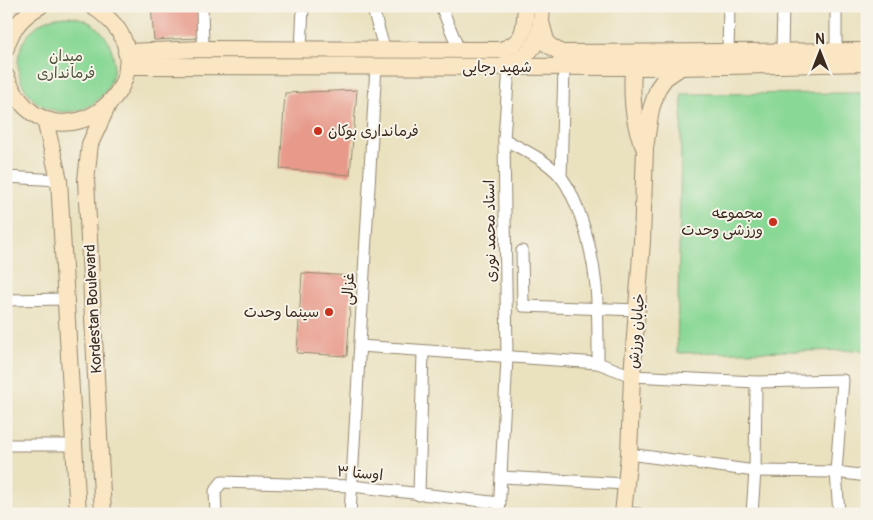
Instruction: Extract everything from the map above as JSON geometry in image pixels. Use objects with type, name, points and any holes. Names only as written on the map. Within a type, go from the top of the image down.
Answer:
[{"type":"main road","points":[[6,48],[9,38],[18,23],[30,11],[40,6]]},
{"type":"main road","points":[[6,76],[14,94],[28,110],[46,120],[62,123],[78,122],[107,108],[121,88],[127,59],[115,25],[92,6]]},
{"type":"main road","points":[[504,61],[512,46],[523,35],[526,6]]},
{"type":"main road","points":[[504,61],[519,60],[533,48],[539,36],[542,14]]},
{"type":"main road","name":"شهید رجایی","points":[[542,14],[547,44],[561,53],[634,60],[681,67],[867,63]]},
{"type":"main road","name":"شهید رجایی","points":[[127,59],[202,49],[459,50],[504,61]]},
{"type":"main road","name":"شهید رجایی","points":[[127,59],[376,66],[504,61],[564,67],[728,52],[867,51]]},
{"type":"main road","name":"خیابان ورزش","points":[[634,60],[637,132],[645,148]]},
{"type":"main road","name":"خیابان ورزش","points":[[628,513],[626,484],[642,241],[645,148],[651,109],[658,88],[665,78],[681,67]]},
{"type":"main road","name":"Kordestan Boulevard","points":[[103,514],[86,180],[90,144],[107,108]]},
{"type":"main road","name":"Kordestan Boulevard","points":[[46,120],[59,180],[78,514]]},
{"type":"main road","points":[[59,180],[86,180]]},
{"type":"street","points":[[202,6],[202,49]]},
{"type":"street","points":[[301,50],[302,6]]},
{"type":"street","points":[[372,6],[385,51]]},
{"type":"street","points":[[441,6],[459,50]]},
{"type":"street","points":[[728,52],[729,6]]},
{"type":"street","points":[[782,52],[783,6]]},
{"type":"street","points":[[836,6],[836,52]]},
{"type":"street","name":"استاد محمد نوری","points":[[500,508],[507,358],[504,61]]},
{"type":"street","name":"غزالی","points":[[350,514],[376,66]]},
{"type":"street","points":[[561,177],[564,67]]},
{"type":"street","points":[[504,139],[537,157],[561,177],[574,200],[590,244],[596,271],[598,362]]},
{"type":"street","points":[[6,177],[59,180]]},
{"type":"street","points":[[522,251],[523,306],[638,310]]},
{"type":"street","points":[[6,300],[67,299]]},
{"type":"street","points":[[360,346],[507,358],[598,362],[632,376],[756,382],[843,380],[836,472],[839,514]]},
{"type":"street","points":[[419,494],[423,352]]},
{"type":"street","points":[[752,514],[755,471],[756,382]]},
{"type":"street","points":[[6,445],[75,445]]},
{"type":"street","points":[[629,454],[755,471],[836,472],[867,476]]},
{"type":"street","points":[[502,477],[626,484]]},
{"type":"street","name":"اوستا ۳","points":[[216,514],[215,492],[217,486],[222,482],[352,486],[419,494],[500,508]]},
{"type":"green space","name":"میدان فرمانداری","points":[[66,16],[84,19],[100,30],[111,46],[114,64],[111,82],[100,98],[84,109],[66,112],[48,109],[32,98],[21,82],[18,64],[21,46],[32,30],[48,19]]},
{"type":"green space","name":"مجموعه ورزشی وحدت","points":[[867,93],[867,350],[677,353],[682,94]]},
{"type":"building","points":[[151,6],[197,6],[199,38],[154,40]]},
{"type":"building","name":"فرمانداری بوکان","points":[[357,90],[350,175],[280,169],[285,93]]},
{"type":"building","points":[[302,273],[352,276],[347,356],[297,353]]},
{"type":"place","name":"فرمانداری بوکان","points":[[318,131]]},
{"type":"place","name":"مجموعه ورزشی وحدت","points":[[773,222]]},
{"type":"place","name":"سینما وحدت","points":[[329,312]]}]
